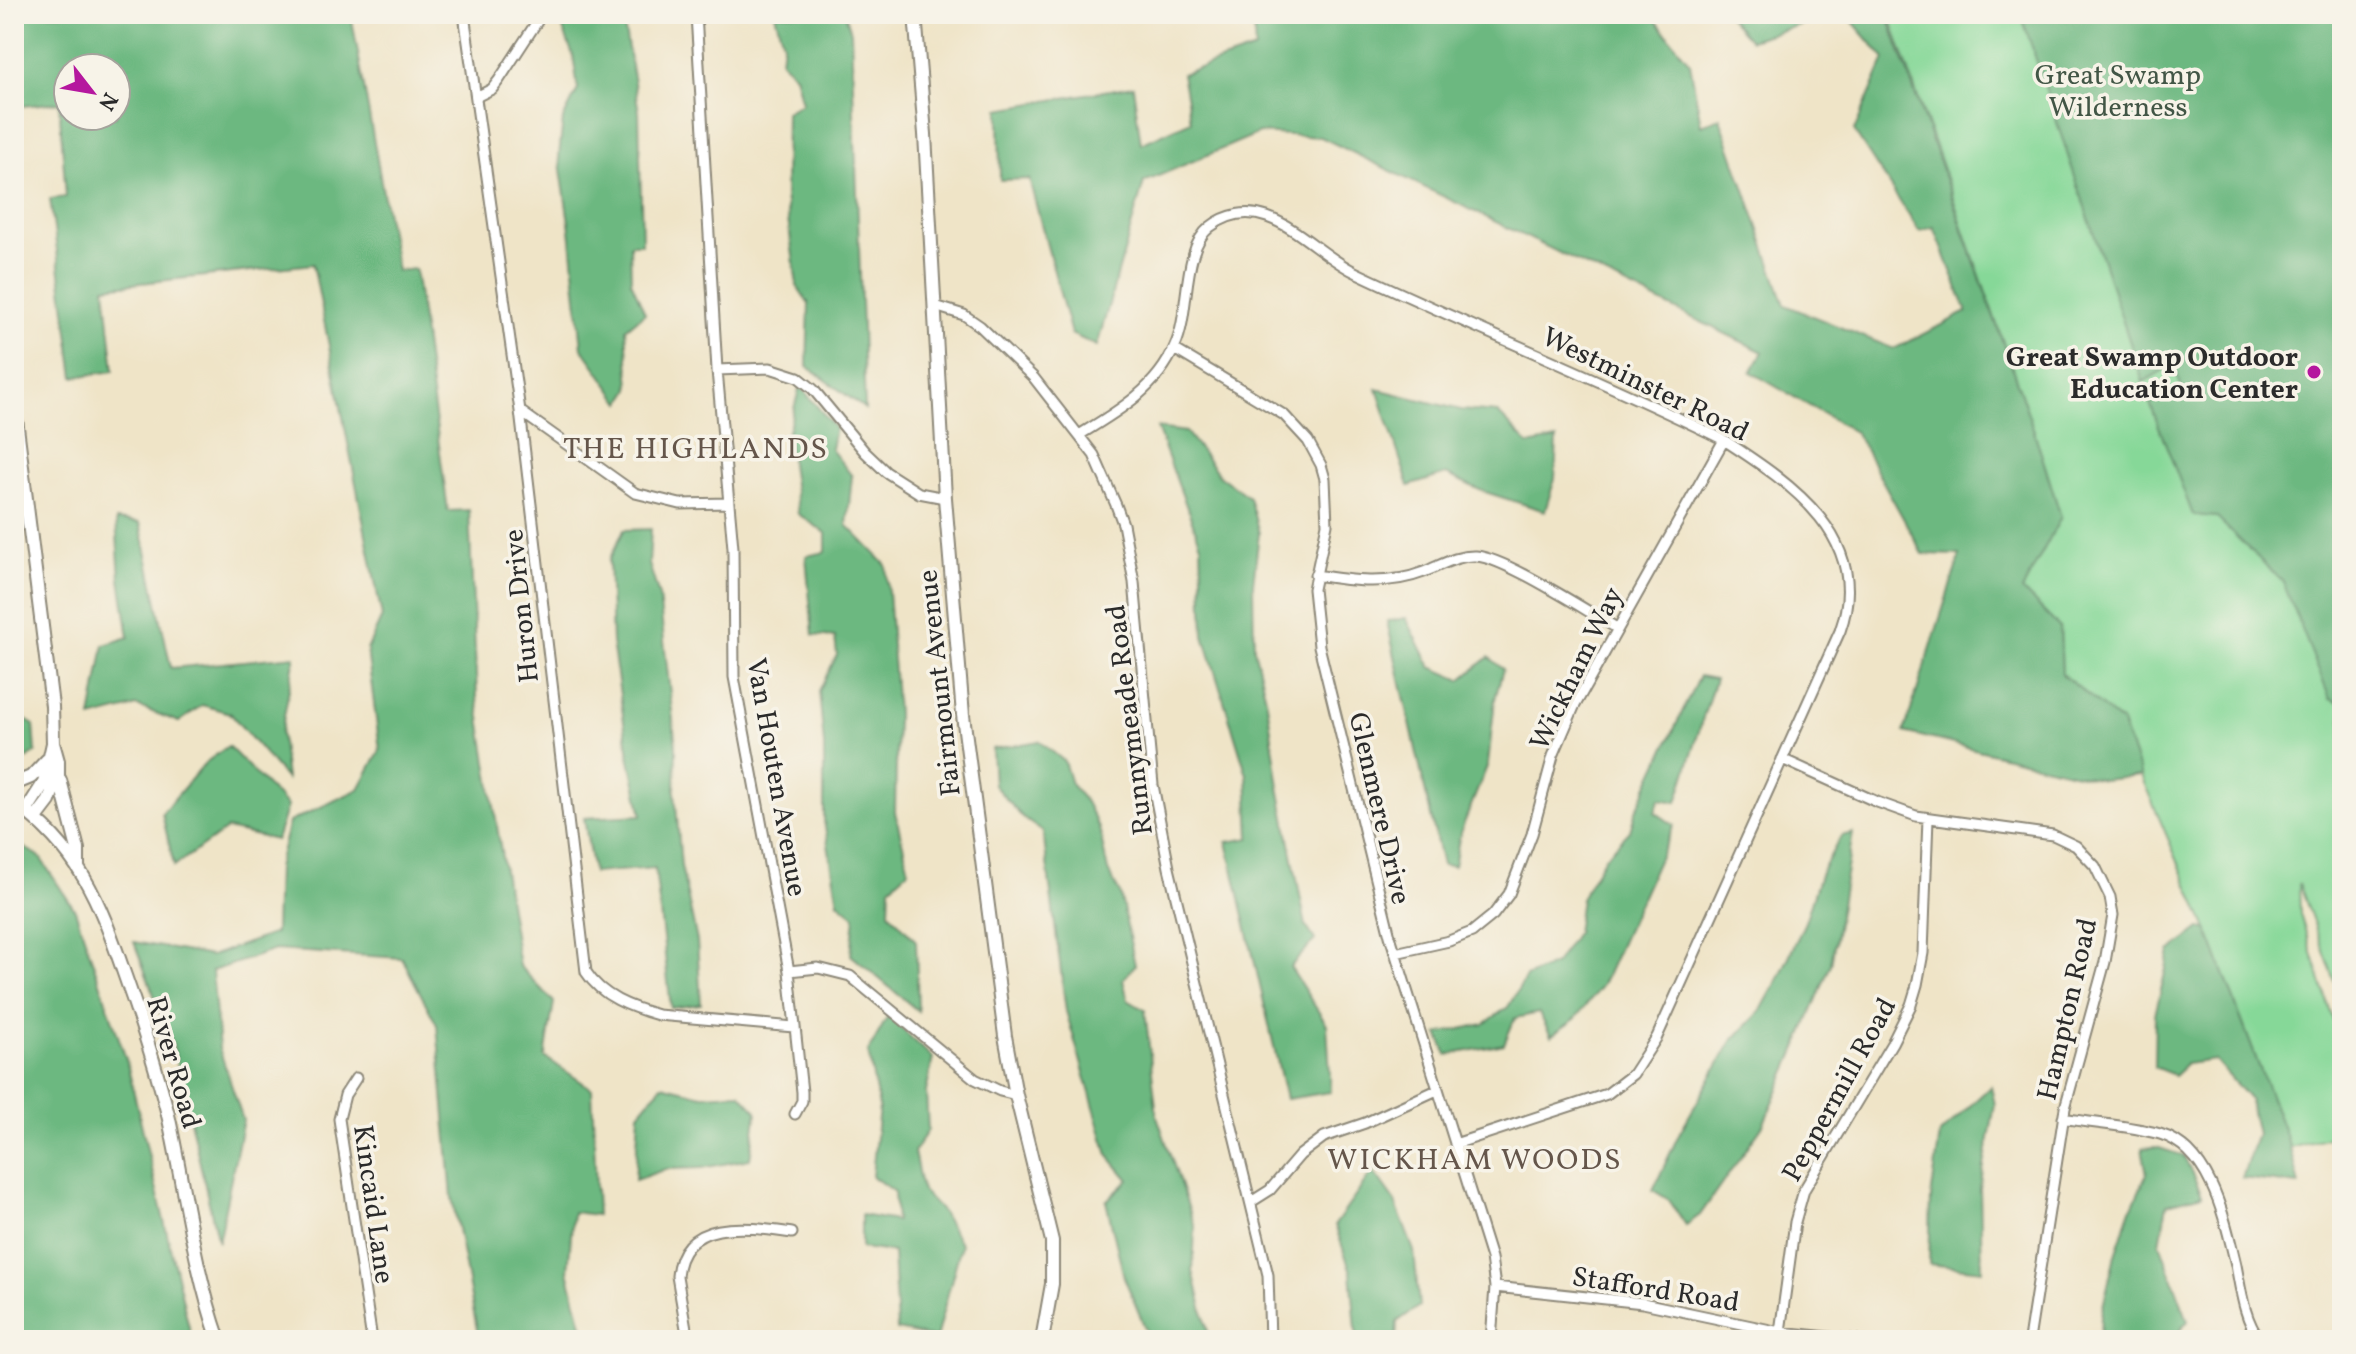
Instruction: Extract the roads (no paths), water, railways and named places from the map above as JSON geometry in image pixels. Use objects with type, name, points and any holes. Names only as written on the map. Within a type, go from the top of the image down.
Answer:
[{"type":"main road","name":"Fairmount Avenue","points":[[915,14],[925,134],[945,498],[963,715],[1001,1010],[1016,1095],[1052,1241],[1052,1284],[1042,1340]]},
{"type":"main road","points":[[14,403],[52,706],[53,743],[58,775],[78,849],[78,866]]},
{"type":"main road","points":[[31,814],[44,783],[53,743]]},
{"type":"main road","points":[[14,784],[31,777],[47,760]]},
{"type":"main road","points":[[31,814],[49,801],[58,775]]},
{"type":"main road","name":"River Road","points":[[14,802],[31,814],[78,866],[95,893],[107,923],[154,1059],[199,1271],[219,1340]]},
{"type":"street","name":"Huron Drive","points":[[464,14],[520,411],[586,972],[602,991],[642,1011],[794,1027]]},
{"type":"street","points":[[476,97],[492,89],[542,14]]},
{"type":"street","name":"Van Houten Avenue","points":[[696,14],[717,370],[733,548],[733,651],[737,700],[756,786],[789,971],[802,1092],[802,1101],[795,1114]]},
{"type":"street","name":"Westminster Road","points":[[1079,435],[1132,402],[1157,376],[1174,349],[1186,310],[1192,256],[1201,236],[1232,215],[1256,214],[1285,226],[1351,270],[1724,440],[1765,466],[1797,494],[1838,543],[1845,562],[1846,614],[1657,1037],[1633,1074],[1594,1101],[1455,1144]]},
{"type":"street","name":"Runnymeade Road","points":[[935,306],[964,315],[980,326],[1034,378],[1094,455],[1123,524],[1134,582],[1153,785],[1169,868],[1270,1288],[1270,1340]]},
{"type":"street","name":"Glenmere Drive","points":[[1174,349],[1268,405],[1299,428],[1321,465],[1328,496],[1327,524],[1313,589],[1319,646],[1395,953],[1491,1258],[1495,1287],[1491,1340]]},
{"type":"street","points":[[717,370],[770,368],[798,377],[813,389],[865,452],[886,472],[919,493],[945,498]]},
{"type":"street","points":[[520,411],[635,493],[680,504],[729,503]]},
{"type":"street","name":"Wickham Way","points":[[1395,953],[1449,941],[1472,932],[1493,915],[1509,894],[1532,834],[1562,734],[1617,628],[1724,440]]},
{"type":"street","points":[[1315,575],[1377,582],[1424,572],[1465,556],[1487,557],[1617,628]]},
{"type":"street","name":"Hampton Road","points":[[1782,759],[1877,802],[1928,818],[2053,835],[2086,855],[2110,897],[2112,930],[2063,1118],[2160,1134],[2185,1147],[2198,1159],[2211,1183],[2232,1249],[2245,1309],[2260,1340]]},
{"type":"street","name":"Peppermill Road","points":[[1780,1332],[1795,1222],[1804,1190],[1892,1043],[1911,1005],[1917,985],[1923,953],[1928,818]]},
{"type":"street","points":[[789,971],[818,968],[850,976],[975,1079],[1016,1095]]},
{"type":"street","name":"Kincaid Lane","points":[[356,1078],[345,1095],[339,1119],[372,1340]]},
{"type":"street","points":[[1251,1202],[1270,1190],[1300,1155],[1324,1137],[1365,1123],[1437,1090]]},
{"type":"street","points":[[2029,1340],[2063,1118]]},
{"type":"street","points":[[688,1340],[677,1267],[690,1245],[698,1237],[723,1228],[792,1233]]},
{"type":"street","name":"Stafford Road","points":[[1495,1287],[1643,1303],[1780,1332],[1857,1340]]},
{"type":"place","name":"Great Swamp Outdoor Education Center","points":[[2314,372]]},
{"type":"district","name":"THE HIGHLANDS","points":[[696,448]]},
{"type":"district","name":"WICKHAM WOODS","points":[[1475,1159]]},
{"type":"park label","name":"Great Swamp Wilderness","points":[[2118,90]]}]
